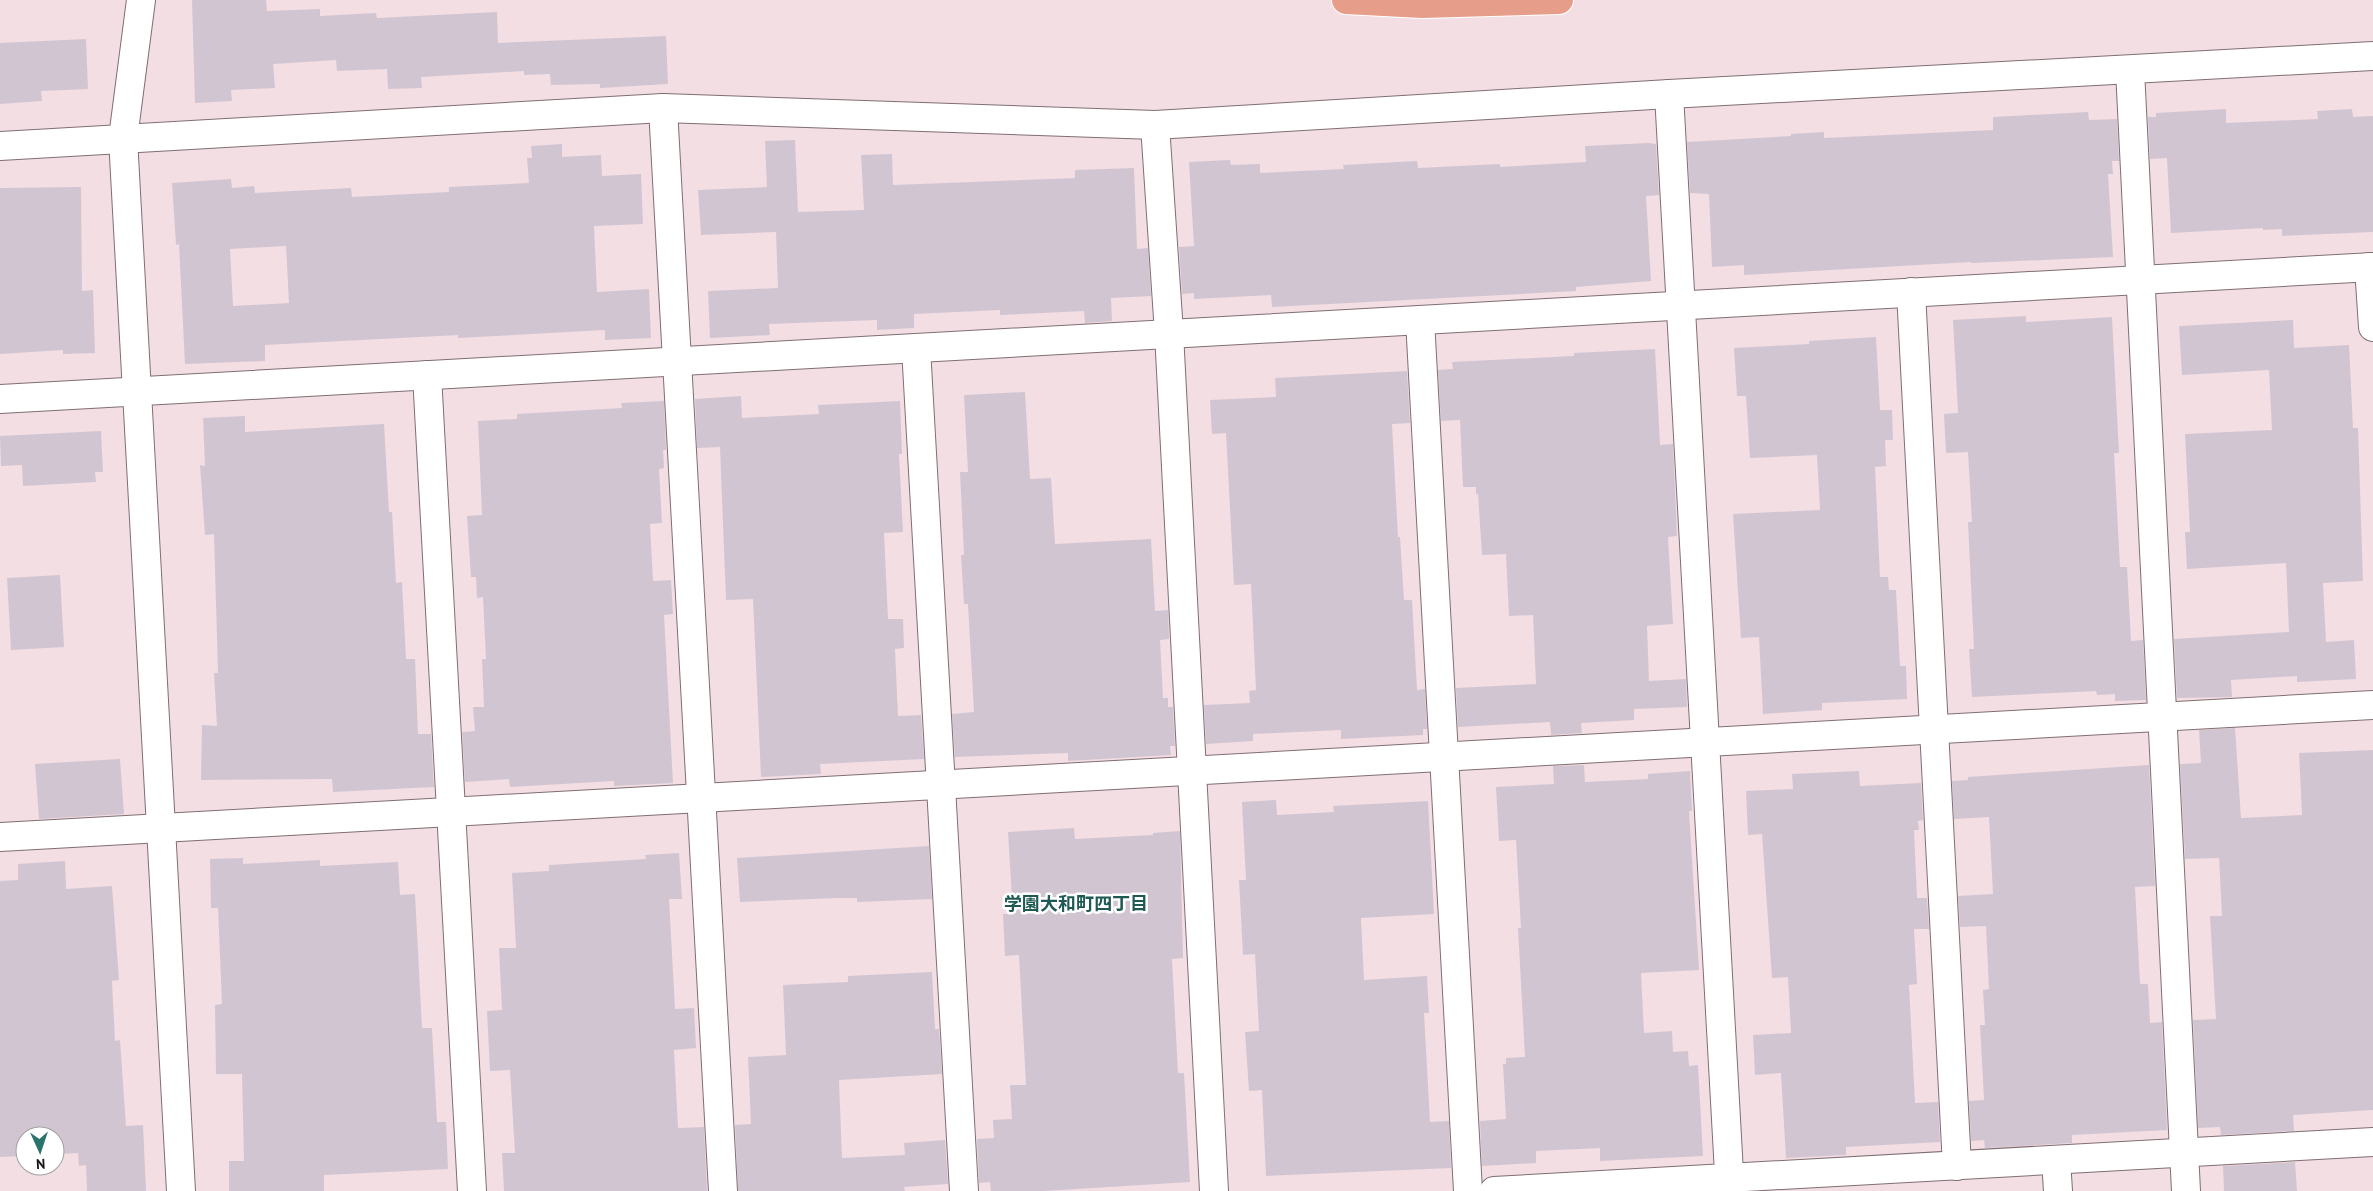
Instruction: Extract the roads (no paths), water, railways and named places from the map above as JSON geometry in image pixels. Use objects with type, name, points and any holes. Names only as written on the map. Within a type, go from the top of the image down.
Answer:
[{"type":"main road","points":[[1346,0],[1422,4],[1559,0]]},
{"type":"street","points":[[140,0],[123,138],[181,1191]]},
{"type":"street","points":[[0,146],[663,108],[1155,125],[1669,94],[2373,56]]},
{"type":"street","points":[[2130,70],[2186,1191]]},
{"type":"street","points":[[1669,94],[1730,1185]]},
{"type":"street","points":[[663,108],[723,1191]]},
{"type":"street","points":[[1155,125],[1169,333],[1214,1191]]},
{"type":"street","points":[[0,399],[2371,267],[2373,328]]},
{"type":"street","points":[[1911,292],[1957,1166]]},
{"type":"street","points":[[1420,320],[1468,1191]]},
{"type":"street","points":[[916,348],[964,1191]]},
{"type":"street","points":[[427,375],[472,1191]]},
{"type":"street","points":[[0,837],[2373,705]]},
{"type":"street","points":[[1494,1191],[1730,1185],[1957,1166],[2373,1142]]},
{"type":"street","points":[[2056,1160],[2058,1191]]},
{"type":"district","name":"学園大和町四丁目","points":[[1076,904]]}]
